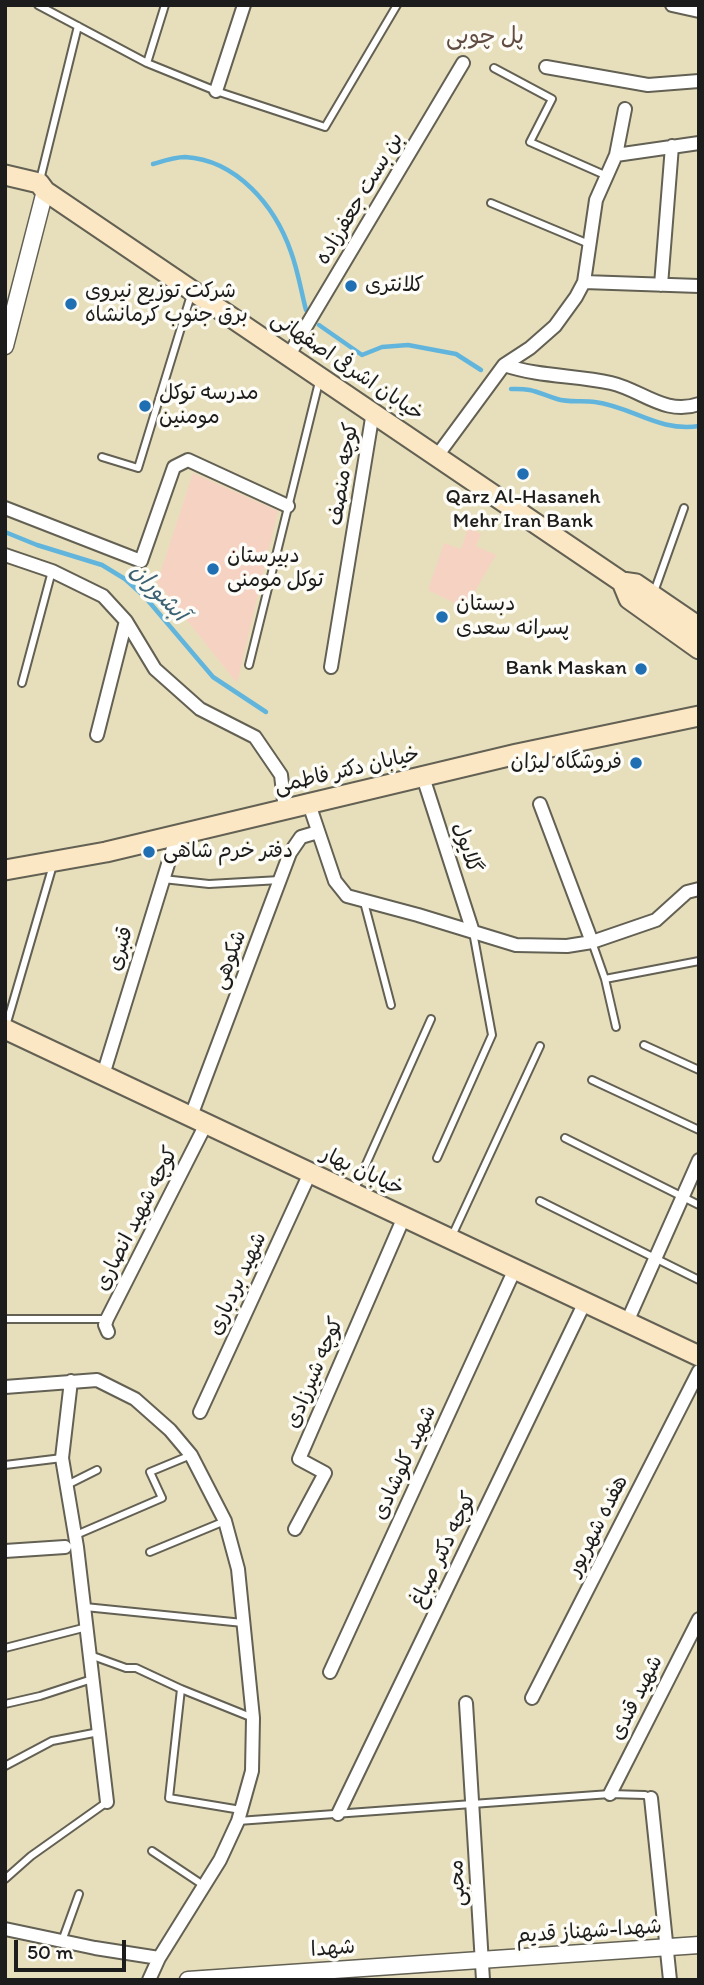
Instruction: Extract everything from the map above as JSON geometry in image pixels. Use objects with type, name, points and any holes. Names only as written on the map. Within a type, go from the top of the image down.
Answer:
[{"type":"main road","name":"خیابان اشرفی اصفهانی","points":[[5,175],[42,187],[622,582],[636,584],[699,626]]},
{"type":"main road","name":"خیابان اشرفی اصفهانی","points":[[5,183],[42,187]]},
{"type":"main road","name":"خیابان اشرفی اصفهانی","points":[[622,582],[629,599],[699,649]]},
{"type":"main road","name":"خیابان دکتر فاطمی","points":[[5,870],[53,863],[517,754],[699,716]]},
{"type":"main road","name":"خیابان بهار","points":[[5,1029],[699,1356]]},
{"type":"street","points":[[216,91],[244,5]]},
{"type":"street","points":[[672,5],[699,11]]},
{"type":"street","name":"بن بست جعفرزاده","points":[[289,355],[463,63]]},
{"type":"street","points":[[546,67],[648,85],[699,81]]},
{"type":"street","points":[[437,456],[504,365],[530,348],[555,326],[576,297],[584,282],[596,200],[616,155],[625,109]]},
{"type":"street","points":[[616,155],[699,143]]},
{"type":"street","points":[[662,285],[672,146]]},
{"type":"street","points":[[5,346],[8,320],[42,187]]},
{"type":"street","points":[[584,282],[699,286]]},
{"type":"street","points":[[504,365],[528,373],[614,383],[666,407],[699,404]]},
{"type":"street","name":"کوچه منصف","points":[[331,667],[373,412]]},
{"type":"street","points":[[5,508],[141,561],[174,467],[188,460],[288,506]]},
{"type":"street","points":[[5,555],[52,571],[103,596],[126,621],[155,669],[200,709],[255,737],[281,775],[285,810]]},
{"type":"street","points":[[97,735],[126,621]]},
{"type":"street","name":"گلایول","points":[[423,777],[473,932]]},
{"type":"street","points":[[309,804],[335,881],[347,896],[516,945],[567,946],[592,942],[656,920],[687,892],[699,888]]},
{"type":"street","points":[[540,804],[592,942]]},
{"type":"street","name":"شکوهی","points":[[199,1120],[290,853],[301,837],[318,832]]},
{"type":"street","name":"قنبری","points":[[103,1074],[177,835]]},
{"type":"street","name":"کوچه شهید انصاری","points":[[108,1325],[199,1120]]},
{"type":"street","points":[[627,1322],[699,1160]]},
{"type":"street","name":"شهید بردباری","points":[[200,1412],[310,1172]]},
{"type":"street","name":"کوچه شیرزادی","points":[[295,1529],[325,1473],[299,1459],[404,1217]]},
{"type":"street","name":"شهید کلوشادی","points":[[330,1672],[515,1269]]},
{"type":"street","name":"کوچه دکتر صباغ","points":[[338,1814],[585,1302]]},
{"type":"street","name":"هفده شهریور","points":[[532,1698],[699,1371]]},
{"type":"street","points":[[5,1387],[97,1380],[135,1399],[170,1430],[191,1455],[225,1521],[238,1569],[253,1718],[252,1771],[239,1815],[206,1886],[159,1958],[149,1980]]},
{"type":"street","points":[[71,1381],[62,1458],[76,1535],[107,1802]]},
{"type":"street","points":[[5,1551],[65,1547]]},
{"type":"street","name":"شهید قندی","points":[[610,1794],[699,1619]]},
{"type":"street","name":"محبی","points":[[467,1703],[483,1980]]},
{"type":"street","points":[[652,1798],[670,1980]]},
{"type":"street","points":[[5,1928],[159,1958]]},
{"type":"street","name":"شهدا-شهناز قدیم","points":[[482,1960],[699,1945]]},
{"type":"street","name":"شهدا","points":[[188,1980],[482,1960]]},
{"type":"lane","points":[[38,5],[147,62],[216,91],[325,127],[397,5]]},
{"type":"lane","points":[[147,62],[165,5]]},
{"type":"lane","points":[[42,187],[78,26]]},
{"type":"lane","points":[[494,68],[552,99],[530,142],[607,176]]},
{"type":"lane","points":[[491,203],[589,244]]},
{"type":"lane","points":[[102,457],[138,468],[192,290]]},
{"type":"lane","points":[[249,665],[320,376]]},
{"type":"lane","points":[[653,595],[684,508]]},
{"type":"lane","points":[[22,683],[52,571]]},
{"type":"lane","points":[[5,1029],[53,863]]},
{"type":"lane","points":[[163,879],[209,884],[281,880]]},
{"type":"lane","points":[[364,901],[391,1005]]},
{"type":"lane","points":[[437,1158],[492,1035],[473,932]]},
{"type":"lane","points":[[592,942],[606,979],[616,1027]]},
{"type":"lane","points":[[606,979],[699,961]]},
{"type":"lane","points":[[353,1193],[431,1019]]},
{"type":"lane","points":[[644,1045],[699,1070]]},
{"type":"lane","points":[[450,1239],[540,1046]]},
{"type":"lane","points":[[593,1080],[699,1130]]},
{"type":"lane","points":[[565,1138],[699,1205]]},
{"type":"lane","points":[[540,1201],[699,1280]]},
{"type":"lane","points":[[5,1319],[108,1325]]},
{"type":"lane","points":[[76,1535],[162,1498],[150,1472],[191,1455]]},
{"type":"lane","points":[[5,1465],[62,1458]]},
{"type":"lane","points":[[67,1485],[97,1469]]},
{"type":"lane","points":[[150,1552],[225,1521]]},
{"type":"lane","points":[[85,1607],[244,1623]]},
{"type":"lane","points":[[5,1648],[87,1627]]},
{"type":"lane","points":[[90,1655],[126,1668],[136,1668],[253,1718]]},
{"type":"lane","points":[[5,1704],[92,1679]]},
{"type":"lane","points":[[181,1689],[169,1798],[239,1815],[338,1814],[610,1794],[645,1795],[652,1798]]},
{"type":"lane","points":[[5,1766],[52,1741],[99,1732]]},
{"type":"lane","points":[[5,1879],[107,1802]]},
{"type":"lane","points":[[152,1851],[206,1886]]},
{"type":"lane","points":[[62,1941],[79,1894]]},
{"type":"shaded area","name":"دبیرستان توکل مومنی","points":[[193,473],[278,511],[237,683],[157,583]]},
{"type":"shaded area","points":[[468,527],[481,534],[476,546],[496,555],[465,608],[428,590],[444,543],[461,549]]},
{"type":"waterway","name":"آبشوران","points":[[153,164],[181,157],[204,160],[237,176],[251,188],[275,218],[284,235],[296,266],[306,310]]},
{"type":"waterway","name":"آبشوران","points":[[319,325],[362,355],[382,347],[408,345],[456,354],[481,370]]},
{"type":"waterway","name":"آبشوران","points":[[511,389],[530,390],[562,400],[609,405],[671,425],[699,426]]},
{"type":"waterway","name":"آبشوران","points":[[5,532],[102,565],[125,579],[145,597],[213,677],[266,712]]},
{"type":"place","name":"کلانتری","points":[[351,286]]},
{"type":"place","name":"شرکت توزیع نیروی برق جنوب کرمانشاه","points":[[71,304]]},
{"type":"place","name":"مدرسه توکل مومنین","points":[[145,406]]},
{"type":"place","name":"Qarz Al-Hasaneh Mehr Iran Bank","points":[[523,474]]},
{"type":"place","name":"دبیرستان توکل مومنی","points":[[213,569]]},
{"type":"place","name":"دبستان پسرانه سعدی","points":[[442,617]]},
{"type":"place","name":"Bank Maskan","points":[[641,669]]},
{"type":"place","name":"فروشگاه لیژان","points":[[636,763]]},
{"type":"place","name":"دفتر خرم شاهی","points":[[149,852]]},
{"type":"district","name":"پل چوبی","points":[[485,37]]}]
